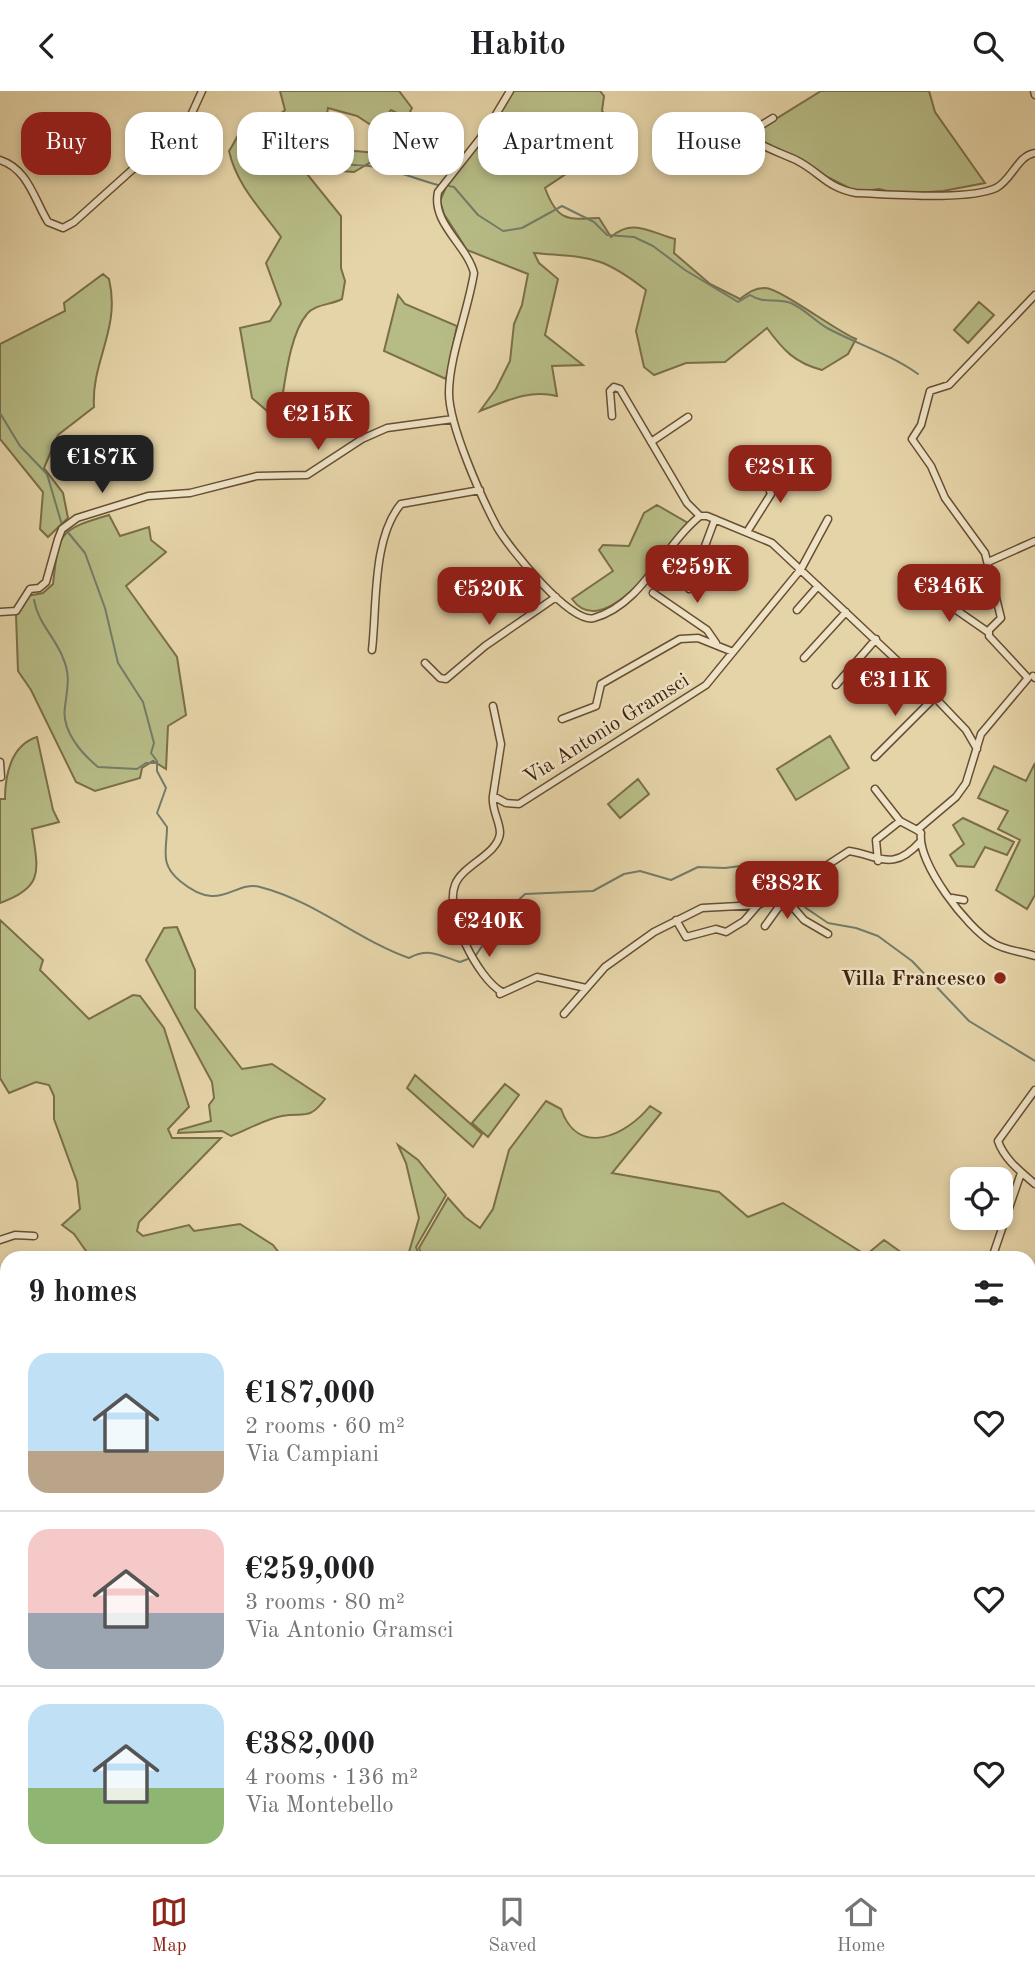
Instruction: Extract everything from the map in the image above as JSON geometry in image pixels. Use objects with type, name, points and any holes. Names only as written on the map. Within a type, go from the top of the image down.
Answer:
[{"type":"street","points":[[0,160],[10,163],[28,182],[48,222],[62,228],[74,222],[133,169],[172,151],[182,140],[202,91]]},
{"type":"street","points":[[510,91],[486,131],[438,192],[436,199],[445,225],[474,273],[449,391],[453,419],[480,490],[498,528],[556,597],[578,617],[591,619],[606,614],[642,584],[688,526],[700,516]]},
{"type":"street","points":[[773,118],[755,129],[751,135],[755,141],[799,161],[820,179],[848,191],[897,195],[976,193],[998,187],[1023,158],[1035,153]]},
{"type":"street","points":[[988,632],[1001,616],[984,550],[945,498],[931,466],[912,440],[922,425],[930,391],[949,385],[1035,295]]},
{"type":"street","points":[[612,416],[610,391],[614,387],[620,389],[687,503],[700,516],[715,519],[772,543],[876,639],[966,730],[977,750]]},
{"type":"street","points":[[651,442],[688,417]]},
{"type":"street","points":[[0,612],[16,611],[30,589],[39,588],[46,582],[62,529],[77,518],[148,496],[190,493],[257,475],[307,475],[362,439],[387,428],[453,419]]},
{"type":"street","points":[[747,532],[771,494],[767,483],[769,478],[789,463]]},
{"type":"street","points":[[372,650],[376,593],[390,516],[401,504],[480,490]]},
{"type":"street","points":[[689,589],[715,519]]},
{"type":"street","name":"Via Antonio Gramsci","points":[[493,706],[501,744],[493,796],[506,803],[519,804],[706,685],[802,569],[828,519]]},
{"type":"street","points":[[988,562],[1035,541]]},
{"type":"street","points":[[797,610],[818,586]]},
{"type":"street","points":[[919,832],[956,797],[966,783],[981,734],[1031,676],[988,632],[927,592]]},
{"type":"street","name":"Via Antonio Gramsci","points":[[653,593],[707,630],[716,643]]},
{"type":"street","points":[[425,663],[439,678],[446,679],[485,646],[556,597]]},
{"type":"street","points":[[804,658],[846,612]]},
{"type":"street","name":"Via Antonio Gramsci","points":[[562,719],[596,706],[601,684],[680,639],[698,638],[733,652]]},
{"type":"street","points":[[836,685],[876,639]]},
{"type":"street","points":[[875,757],[934,698]]},
{"type":"street","points":[[966,730],[981,734]]},
{"type":"street","points":[[0,762],[1,777]]},
{"type":"street","points":[[875,789],[902,821],[919,832]]},
{"type":"street","points":[[493,796],[500,833],[495,844],[455,882],[451,899],[472,958],[493,987],[501,993],[537,977],[586,988]]},
{"type":"street","points":[[878,861],[876,840],[902,821]]},
{"type":"street","points":[[919,832],[925,859],[969,923],[1003,949],[1035,955]]},
{"type":"street","points":[[564,1014],[621,954],[676,920],[702,908],[758,905],[791,889],[849,852],[878,861],[906,855],[920,842]]},
{"type":"street","points":[[813,874],[826,894]]},
{"type":"street","points":[[765,926],[791,889]]},
{"type":"street","points":[[791,889],[790,903],[804,920],[828,934]]},
{"type":"street","points":[[952,898],[964,900]]},
{"type":"street","points":[[676,920],[687,937],[716,929],[726,932],[744,921],[758,905]]},
{"type":"street","points":[[1035,1090],[1032,1102],[998,1142],[1001,1150],[1021,1173],[1035,1184]]},
{"type":"street","points":[[994,1251],[1021,1173]]},
{"type":"street","points":[[0,1240],[15,1235],[34,1237]]},
{"type":"green space","points":[[280,91],[399,91],[412,108],[410,112],[368,112],[368,123],[354,115],[354,112],[328,108],[327,112],[283,112],[285,110]]},
{"type":"green space","points":[[513,91],[600,91],[604,96],[603,112],[500,112]]},
{"type":"green space","points":[[821,91],[929,91],[935,112],[985,183],[943,191],[899,194],[879,189],[857,192],[774,150],[765,143],[765,126]]},
{"type":"green space","points":[[237,137],[237,173],[233,164],[229,151]]},
{"type":"green space","points":[[478,145],[478,175],[564,175],[545,188],[554,207],[564,216],[579,219],[599,218],[611,237],[619,231],[634,227],[675,239],[674,253],[710,284],[740,299],[761,288],[772,290],[856,339],[848,354],[822,370],[804,364],[790,355],[767,328],[725,362],[686,363],[654,375],[644,367],[636,331],[646,290],[617,270],[593,260],[534,253],[539,263],[558,279],[545,335],[583,365],[552,366],[557,396],[527,395],[480,411],[496,389],[510,361],[514,324],[522,305],[528,274],[467,250],[444,214],[440,201],[455,175],[464,175],[464,163]]},
{"type":"green space","points":[[354,151],[368,152],[368,164],[354,172]]},
{"type":"green space","points":[[238,175],[308,175],[341,216],[341,268],[345,281],[342,299],[310,311],[301,323],[289,360],[280,411],[283,418],[291,422],[291,430],[278,433],[267,411],[252,398],[240,328],[270,321],[281,304],[266,263],[281,237]]},
{"type":"green space","points":[[103,274],[109,279],[111,314],[94,390],[94,407],[58,435],[44,468],[63,493],[68,518],[48,537],[40,529],[43,492],[0,439],[0,344],[65,311],[64,303]]},
{"type":"green space","points":[[398,295],[405,304],[457,326],[446,379],[384,351]]},
{"type":"green space","points":[[979,302],[994,315],[968,343],[954,330]]},
{"type":"green space","points":[[657,505],[688,523],[635,587],[601,610],[586,610],[572,599],[613,571],[599,550],[603,545],[629,546],[644,513]]},
{"type":"green space","points":[[109,515],[120,536],[149,527],[151,540],[166,552],[126,586],[177,657],[186,715],[168,726],[166,769],[153,761],[142,768],[140,778],[95,791],[76,782],[31,690],[18,671],[16,615],[27,596],[43,593],[53,584],[57,553],[64,536],[80,525]]},
{"type":"green space","points":[[830,736],[849,768],[796,800],[777,769]]},
{"type":"green space","points":[[37,737],[53,810],[59,822],[32,829],[36,856],[35,875],[25,890],[0,903],[0,799],[5,799],[8,771],[15,754],[28,741]]},
{"type":"green space","points":[[1035,763],[1035,895],[1027,909],[996,890],[1020,840],[998,829],[1008,811],[978,798],[994,766],[1026,781]]},
{"type":"green space","points":[[638,779],[649,794],[620,818],[608,804]]},
{"type":"green space","points":[[963,818],[1014,842],[1007,855],[985,847],[974,867],[957,866],[950,855],[964,844],[953,825]]},
{"type":"green space","points":[[0,920],[43,960],[40,970],[89,1019],[133,995],[140,996],[164,1028],[189,1107],[168,1129],[172,1138],[221,1138],[139,1222],[137,1231],[143,1236],[189,1225],[194,1231],[240,1224],[273,1245],[278,1251],[86,1251],[74,1234],[62,1225],[80,1209],[77,1182],[54,1119],[54,1096],[49,1085],[36,1082],[9,1093],[0,1078]]},
{"type":"green space","points":[[177,927],[195,970],[195,1008],[242,1069],[272,1064],[325,1099],[315,1110],[306,1114],[276,1117],[231,1136],[222,1131],[178,1133],[179,1130],[211,1121],[209,1105],[214,1098],[212,1082],[146,960],[164,928]]},
{"type":"green space","points":[[415,1075],[482,1134],[473,1147],[407,1088]]},
{"type":"green space","points":[[505,1084],[519,1095],[488,1137],[472,1123]]},
{"type":"green space","points":[[546,1101],[561,1109],[569,1124],[579,1133],[590,1137],[616,1133],[640,1117],[650,1106],[661,1113],[612,1173],[719,1192],[748,1217],[783,1203],[860,1251],[420,1251],[419,1248],[448,1198],[465,1217],[480,1228],[493,1209],[509,1150]]},
{"type":"green space","points":[[398,1145],[418,1160],[446,1195],[416,1247],[417,1251],[409,1251],[419,1218],[406,1163]]},
{"type":"green space","points":[[884,1240],[899,1251],[871,1251]]},
{"type":"waterway","points":[[354,165],[378,167],[438,185]]},
{"type":"waterway","points":[[449,186],[454,187],[478,215],[503,231],[522,228],[562,206],[594,222],[607,235],[634,237],[653,246],[685,270],[738,302],[750,295],[791,303],[827,328],[918,374]]},
{"type":"waterway","points":[[0,413],[20,446],[47,474],[62,525]]},
{"type":"waterway","points":[[66,530],[85,553],[105,608],[118,663],[143,702],[154,743],[151,753],[157,761],[157,771],[166,788],[157,813],[167,827],[166,856],[173,875],[194,891],[206,895],[216,896],[250,886],[280,893],[409,958],[429,953],[460,962],[468,959]]},
{"type":"waterway","points":[[34,600],[39,616],[60,650],[67,671],[66,724],[79,748],[98,767],[137,769],[146,763],[155,763]]},
{"type":"waterway","points":[[476,955],[504,914],[525,894],[593,891],[624,874],[640,871],[671,880],[698,867],[725,868],[763,863],[786,886]]},
{"type":"waterway","points":[[794,895],[806,908],[828,923],[856,928],[878,936],[912,961],[969,1021],[1035,1061]]},
{"type":"place","name":"Villa Francesco","points":[[1000,978]]}]
